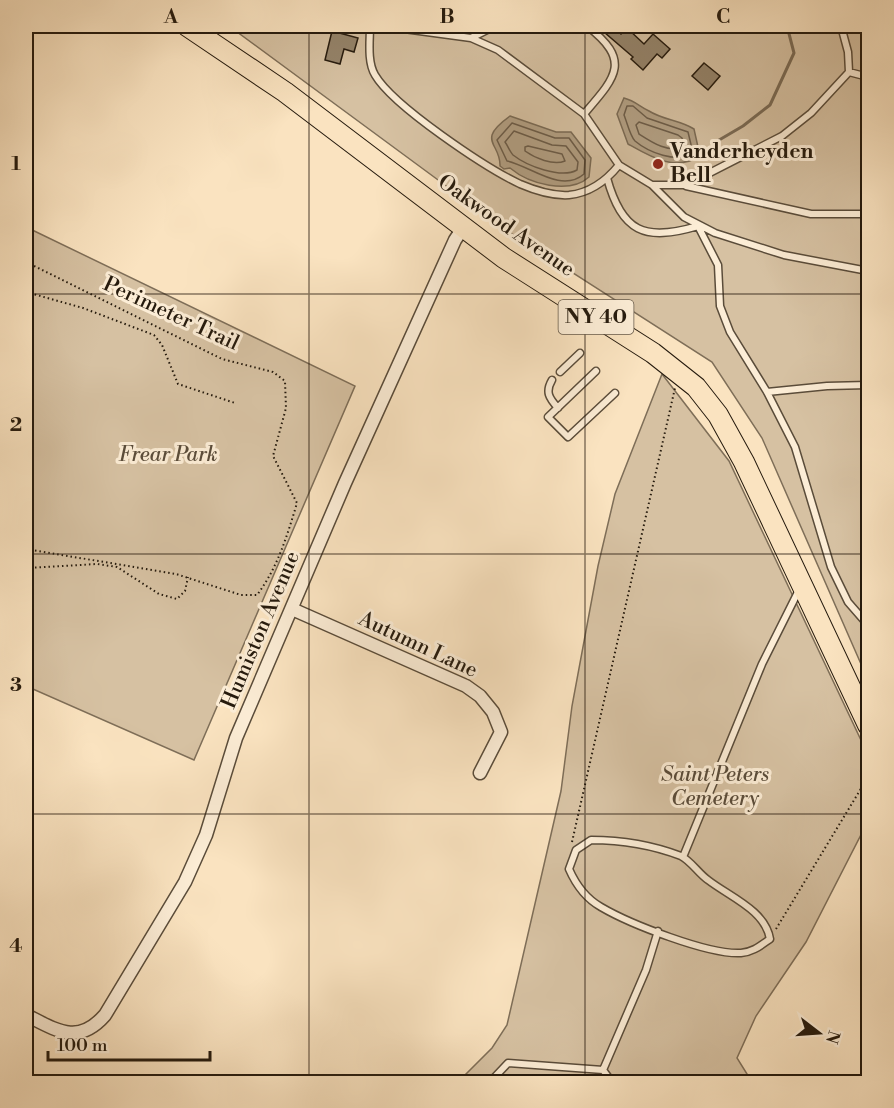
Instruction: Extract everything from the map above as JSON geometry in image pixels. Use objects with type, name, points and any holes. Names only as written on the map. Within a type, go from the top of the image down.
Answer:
[{"type":"main road","name":"Oakwood Avenue","points":[[188,26],[285,92],[463,228],[678,372],[696,387],[718,415],[744,462],[868,725]]},
{"type":"street","name":"Humiston Avenue","points":[[26,1015],[65,1032],[79,1034],[94,1028],[105,1015],[185,882],[206,835],[236,738],[363,443],[455,240],[463,228]]},
{"type":"street","name":"Autumn Lane","points":[[292,609],[443,675],[480,696],[493,712],[501,732],[480,773]]},
{"type":"lane","points":[[370,26],[373,73],[390,96],[501,174],[550,193],[570,195],[599,185],[619,165]]},
{"type":"lane","points":[[382,26],[471,39],[498,50],[584,114],[619,165],[652,185],[684,218],[698,226],[784,255],[868,271]]},
{"type":"lane","points":[[471,39],[495,26]]},
{"type":"lane","points":[[584,114],[608,86],[615,75],[617,63],[611,49],[586,26]]},
{"type":"lane","points":[[686,185],[782,136],[811,113],[849,72],[848,52],[841,26]]},
{"type":"lane","points":[[849,72],[868,77]]},
{"type":"lane","points":[[607,178],[613,200],[621,216],[635,228],[651,233],[664,233],[698,226]]},
{"type":"lane","points":[[652,185],[686,185],[811,214],[868,214]]},
{"type":"lane","points":[[698,226],[718,265],[720,306],[730,332],[767,393],[795,447],[831,567],[848,602],[868,625]]},
{"type":"lane","points":[[560,372],[580,353]]},
{"type":"lane","points":[[596,371],[548,417],[568,437],[615,393]]},
{"type":"lane","points":[[552,380],[548,388],[549,398],[558,408]]},
{"type":"lane","points":[[767,393],[827,386],[868,387]]},
{"type":"lane","points":[[683,857],[762,664],[802,585]]},
{"type":"lane","points":[[591,840],[620,840],[683,857],[707,879],[753,910],[768,928],[770,939],[755,950],[740,953],[705,948],[658,932],[600,907],[578,888],[569,869],[576,850],[591,840]]},
{"type":"lane","points":[[603,1070],[646,970],[658,932]]},
{"type":"lane","points":[[490,1083],[508,1063],[603,1070]]},
{"type":"lane","points":[[603,1070],[612,1083]]},
{"type":"path","name":"Perimeter Trail","points":[[26,262],[222,358],[273,372],[285,381],[285,408],[273,456],[297,502],[283,548],[268,579],[257,595],[242,595],[188,577]]},
{"type":"path","points":[[26,292],[83,308],[154,335],[162,345],[178,384],[235,403]]},
{"type":"path","points":[[868,362],[868,387]]},
{"type":"path","points":[[576,850],[571,848],[678,372]]},
{"type":"path","points":[[26,549],[148,568],[188,577],[185,591],[177,599],[159,594],[117,567],[97,564],[26,568]]},
{"type":"path","points":[[770,939],[868,777]]},
{"type":"green space","points":[[229,26],[868,26],[868,680],[762,438],[712,362],[506,230]]},
{"type":"green space","name":"Frear Park","points":[[26,227],[355,386],[194,760],[26,686]]},
{"type":"green space","name":"Saint Peters Cemetery","points":[[662,374],[729,461],[868,755],[868,821],[806,942],[756,1016],[737,1058],[752,1082],[458,1082],[492,1048],[507,1025],[561,791],[572,706],[598,566],[615,494]]},
{"type":"water","points":[[624,98],[654,114],[694,129],[700,156],[691,161],[672,163],[654,158],[628,144],[617,114]]},
{"type":"water","points":[[510,116],[556,132],[571,132],[591,158],[589,177],[571,185],[549,185],[538,183],[510,168],[504,169],[500,166],[492,137],[500,124]]},
{"type":"building","points":[[597,26],[611,26],[621,34],[627,28],[644,44],[653,34],[670,49],[662,58],[657,54],[643,70],[631,59],[633,57]]},
{"type":"building","points":[[332,31],[358,38],[354,52],[344,49],[340,64],[325,60]]},
{"type":"building","points":[[704,63],[720,76],[708,90],[692,76]]},
{"type":"waterway","points":[[714,143],[743,126],[770,105],[794,53],[787,26]]},
{"type":"place","name":"Vanderheyden Bell","points":[[658,164]]}]
